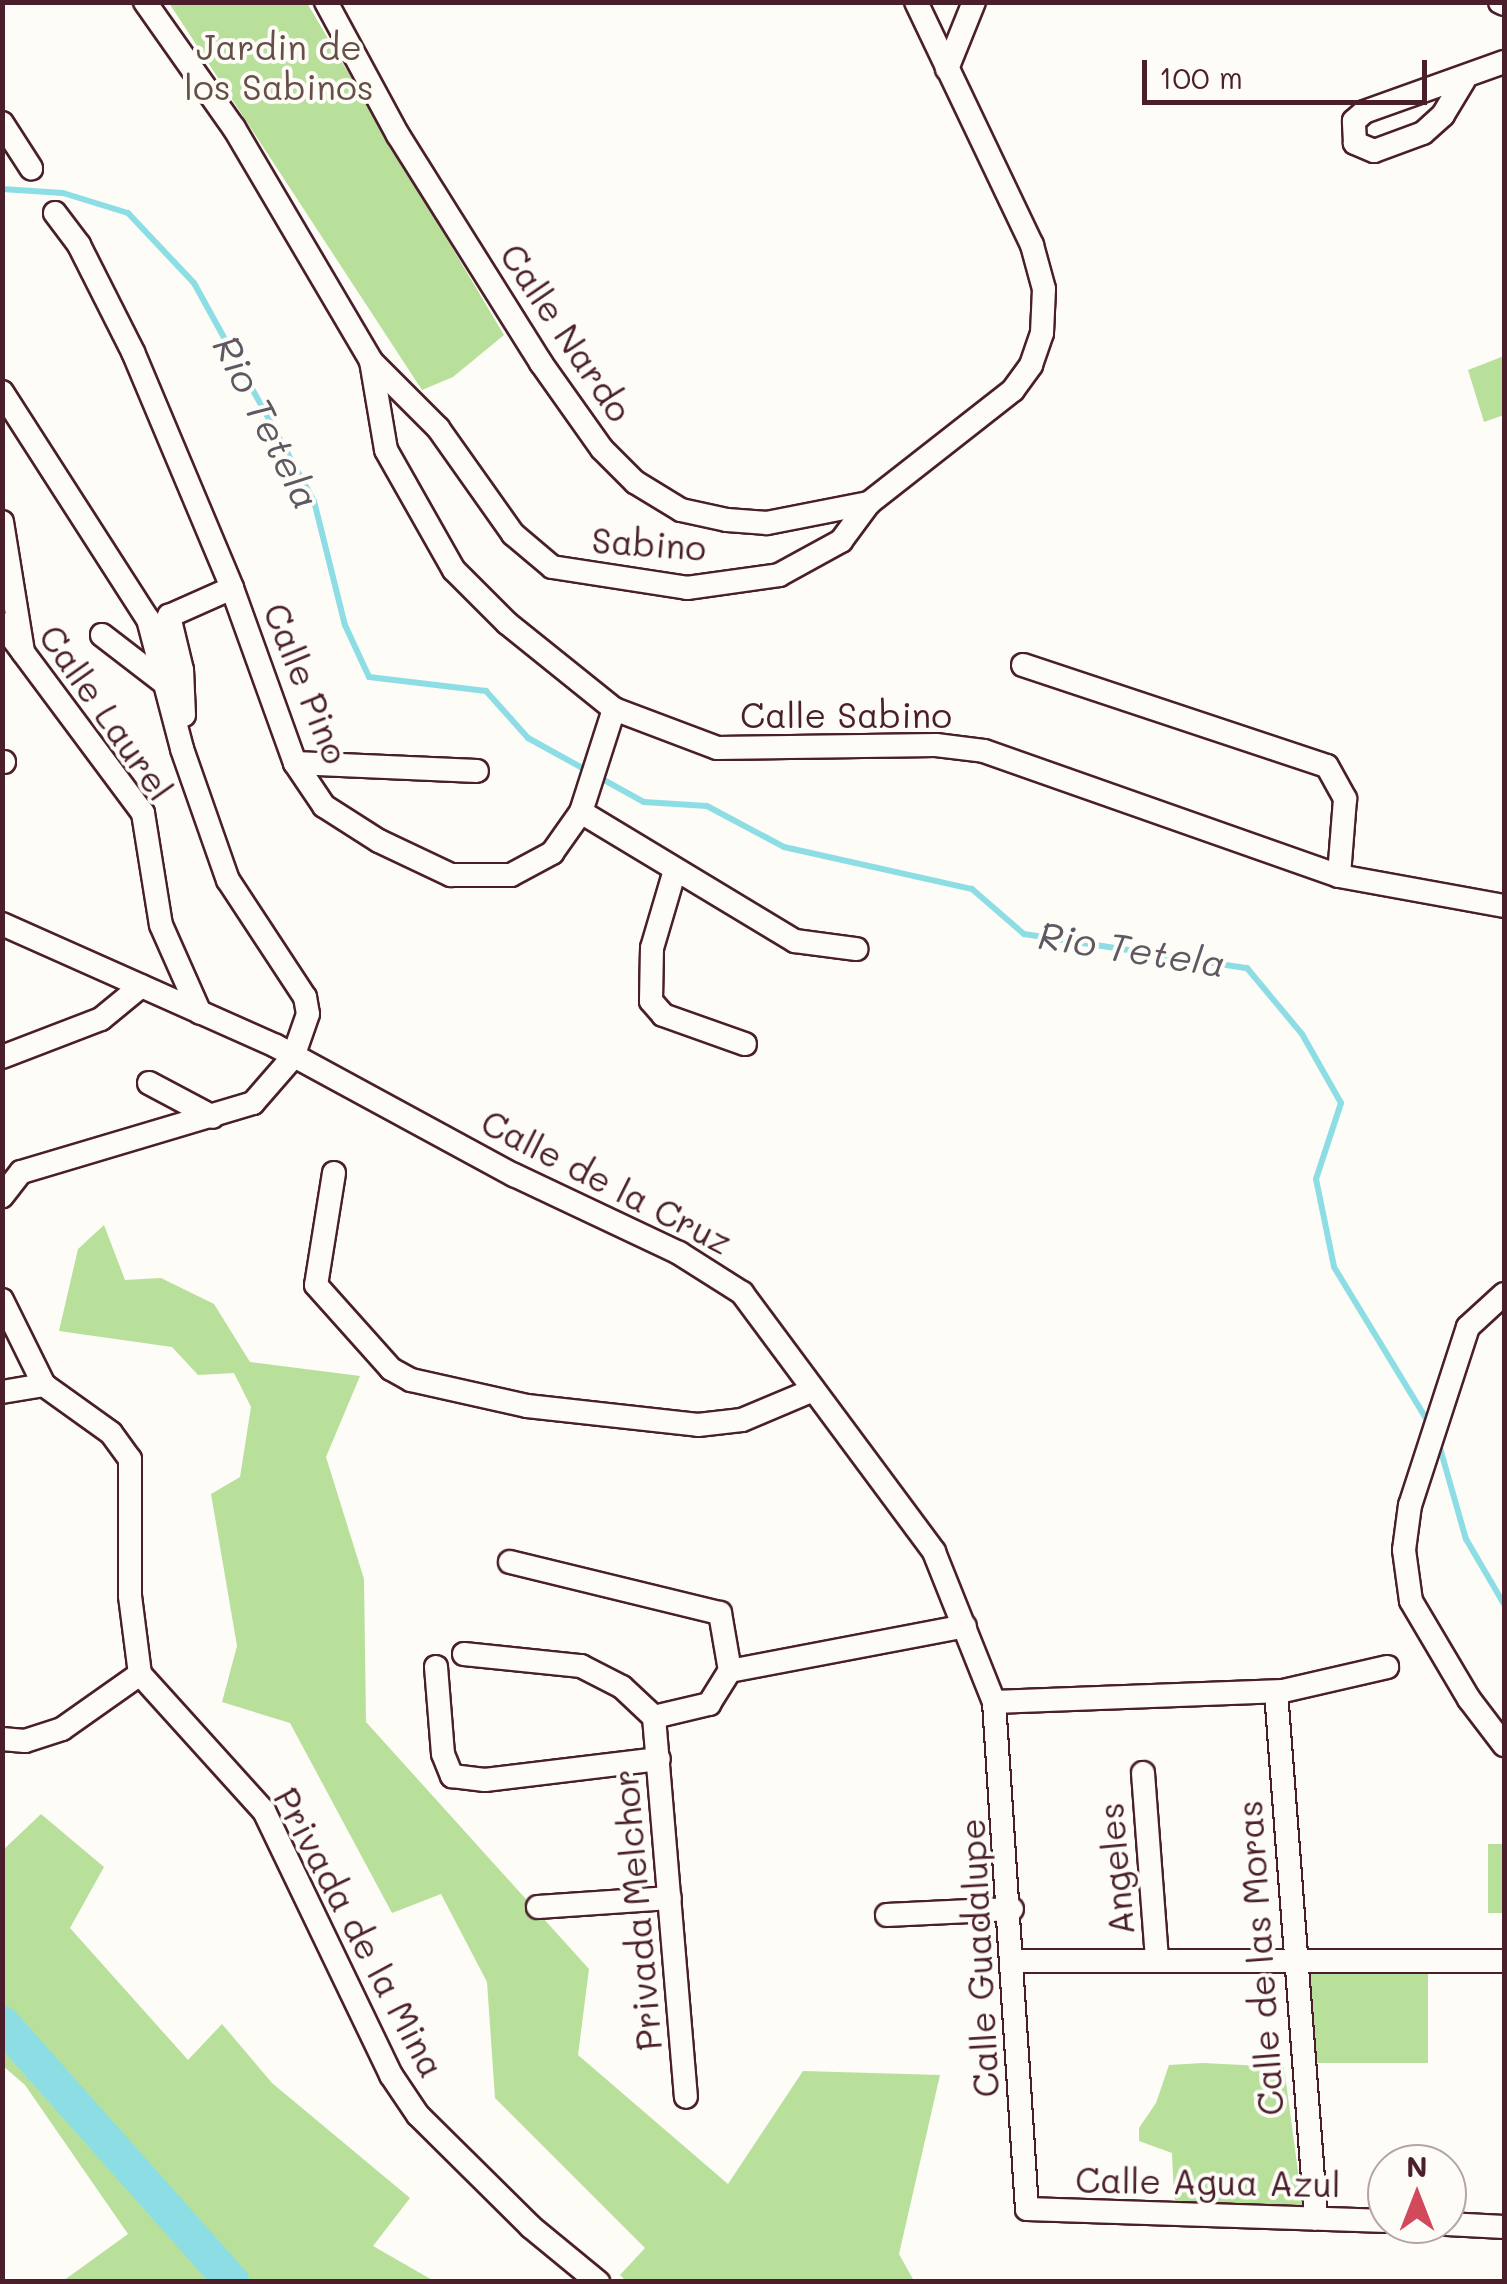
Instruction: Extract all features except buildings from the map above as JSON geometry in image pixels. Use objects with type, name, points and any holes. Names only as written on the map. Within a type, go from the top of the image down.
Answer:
[{"type":"street","name":"Calle Sabino","points":[[145,2],[234,128],[370,361],[386,450],[454,570],[507,623],[614,709],[716,748],[936,745],[984,751],[1339,876],[1504,906]]},
{"type":"street","name":"Calle Nardo","points":[[326,2],[398,136],[602,449],[635,482],[681,510],[768,523],[869,503]]},
{"type":"street","points":[[869,503],[1013,390],[1032,365],[1042,333],[1044,289],[1032,245],[916,2]]},
{"type":"street","points":[[947,68],[974,2]]},
{"type":"street","points":[[1464,80],[1444,115],[1423,133],[1374,151],[1355,143],[1354,121],[1364,112],[1464,80],[1504,62]]},
{"type":"street","points":[[2,123],[30,168]]},
{"type":"street","name":"Calle Pino","points":[[55,213],[79,245],[133,352],[232,588],[295,763],[324,806],[344,821],[468,878],[532,866],[552,852],[583,807],[602,763],[614,709]]},
{"type":"street","name":"Sabino","points":[[370,361],[438,428],[513,534],[552,567],[601,580],[687,588],[780,575],[841,541],[869,503]]},
{"type":"street","name":"Calle Laurel","points":[[2,392],[148,619],[182,749],[228,880],[304,997],[308,1022],[293,1057]]},
{"type":"street","points":[[803,519],[809,558]]},
{"type":"street","points":[[2,522],[24,654]]},
{"type":"street","points":[[182,749],[182,670],[169,616],[232,588]]},
{"type":"street","name":"Calle Laurel","points":[[2,624],[143,813],[161,925],[200,1013]]},
{"type":"street","points":[[102,635],[168,685]]},
{"type":"street","points":[[1023,665],[1327,766],[1346,799],[1339,876]]},
{"type":"street","points":[[295,763],[476,771]]},
{"type":"street","points":[[583,807],[675,870],[794,941],[856,949]]},
{"type":"street","points":[[675,870],[652,948],[652,1001],[664,1015],[745,1044]]},
{"type":"street","name":"Calle de la Cruz","points":[[2,924],[293,1057],[731,1284],[934,1552],[994,1702]]},
{"type":"street","points":[[2,1057],[102,1019],[141,986]]},
{"type":"street","points":[[2,1196],[21,1172],[253,1103],[293,1057]]},
{"type":"street","points":[[149,1083],[213,1117]]},
{"type":"street","points":[[334,1173],[316,1285],[391,1370],[410,1380],[527,1406],[698,1424],[742,1420],[813,1390]]},
{"type":"street","points":[[1504,1294],[1468,1327],[1410,1505],[1404,1550],[1411,1601],[1469,1699],[1504,1745]]},
{"type":"street","points":[[2,1300],[44,1385],[111,1434],[130,1458],[130,1596],[140,1674],[62,1729],[26,1742],[2,1740]]},
{"type":"street","points":[[2,1392],[44,1385]]},
{"type":"street","points":[[464,1654],[582,1666],[622,1687],[654,1717],[709,1704],[730,1671],[720,1614],[510,1562]]},
{"type":"street","points":[[730,1671],[965,1626]]},
{"type":"street","points":[[994,1702],[1276,1692],[1388,1666]]},
{"type":"street","points":[[436,1667],[442,1754],[452,1776],[485,1780],[659,1760]]},
{"type":"street","name":"Privada de la Mina","points":[[140,1674],[264,1812],[391,2074],[418,2116],[531,2227],[598,2282]]},
{"type":"street","name":"Calle de las Moras","points":[[1276,1692],[1292,1958],[1316,2218]]},
{"type":"street","name":"Calle Guadalupe","points":[[994,1702],[1016,1961],[1027,2209]]},
{"type":"street","name":"Privada Melchor","points":[[654,1717],[686,2098]]},
{"type":"street","name":"Angeles","points":[[1143,1773],[1158,1960]]},
{"type":"street","points":[[538,1907],[670,1898]]},
{"type":"street","points":[[887,1915],[1012,1909]]},
{"type":"street","points":[[1016,1961],[1504,1961]]},
{"type":"street","name":"Calle Agua Azul","points":[[1027,2209],[1367,2220]]},
{"type":"street","points":[[1467,2225],[1504,2227]]},
{"type":"green space","name":"Jardin de los Sabinos","points":[[169,3],[307,3],[504,335],[453,377],[422,390]]},
{"type":"green space","points":[[1504,356],[1504,415],[1484,422],[1468,370]]},
{"type":"green space","points":[[104,1225],[125,1280],[161,1278],[214,1304],[250,1362],[360,1376],[326,1457],[364,1579],[366,1722],[589,1969],[578,2055],[728,2184],[803,2071],[940,2075],[899,2254],[914,2281],[627,2282],[620,2275],[645,2248],[495,2098],[487,1982],[441,1894],[392,1913],[290,1723],[222,1702],[237,1646],[211,1494],[240,1477],[251,1407],[234,1373],[198,1375],[172,1347],[59,1331],[78,1249]]},
{"type":"green space","points":[[41,1814],[104,1867],[70,1928],[188,2060],[222,2024],[272,2083],[410,2198],[373,2246],[434,2281],[63,2281],[128,2234],[25,2085],[3,2066],[3,1850]]},
{"type":"green space","points":[[1488,1844],[1503,1844],[1503,1913],[1488,1913]]},
{"type":"green space","points":[[1299,1967],[1428,1967],[1428,2063],[1299,2063]]},
{"type":"green space","points":[[1169,2065],[1284,2067],[1304,2216],[1186,2214],[1174,2198],[1172,2153],[1139,2141],[1139,2128],[1156,2103]]},
{"type":"waterway","name":"Rio Tetela","points":[[2,189],[63,193],[128,213],[194,283],[314,501],[345,625],[369,677],[486,691],[528,738],[644,802],[707,806],[784,847],[972,889],[1024,934],[1247,968],[1302,1034],[1341,1103],[1316,1179],[1334,1267],[1430,1425]]},
{"type":"waterway","name":"Rio Tetela","points":[[1438,1441],[1466,1539],[1504,1604]]},
{"type":"waterway","points":[[2,2023],[232,2282]]}]
